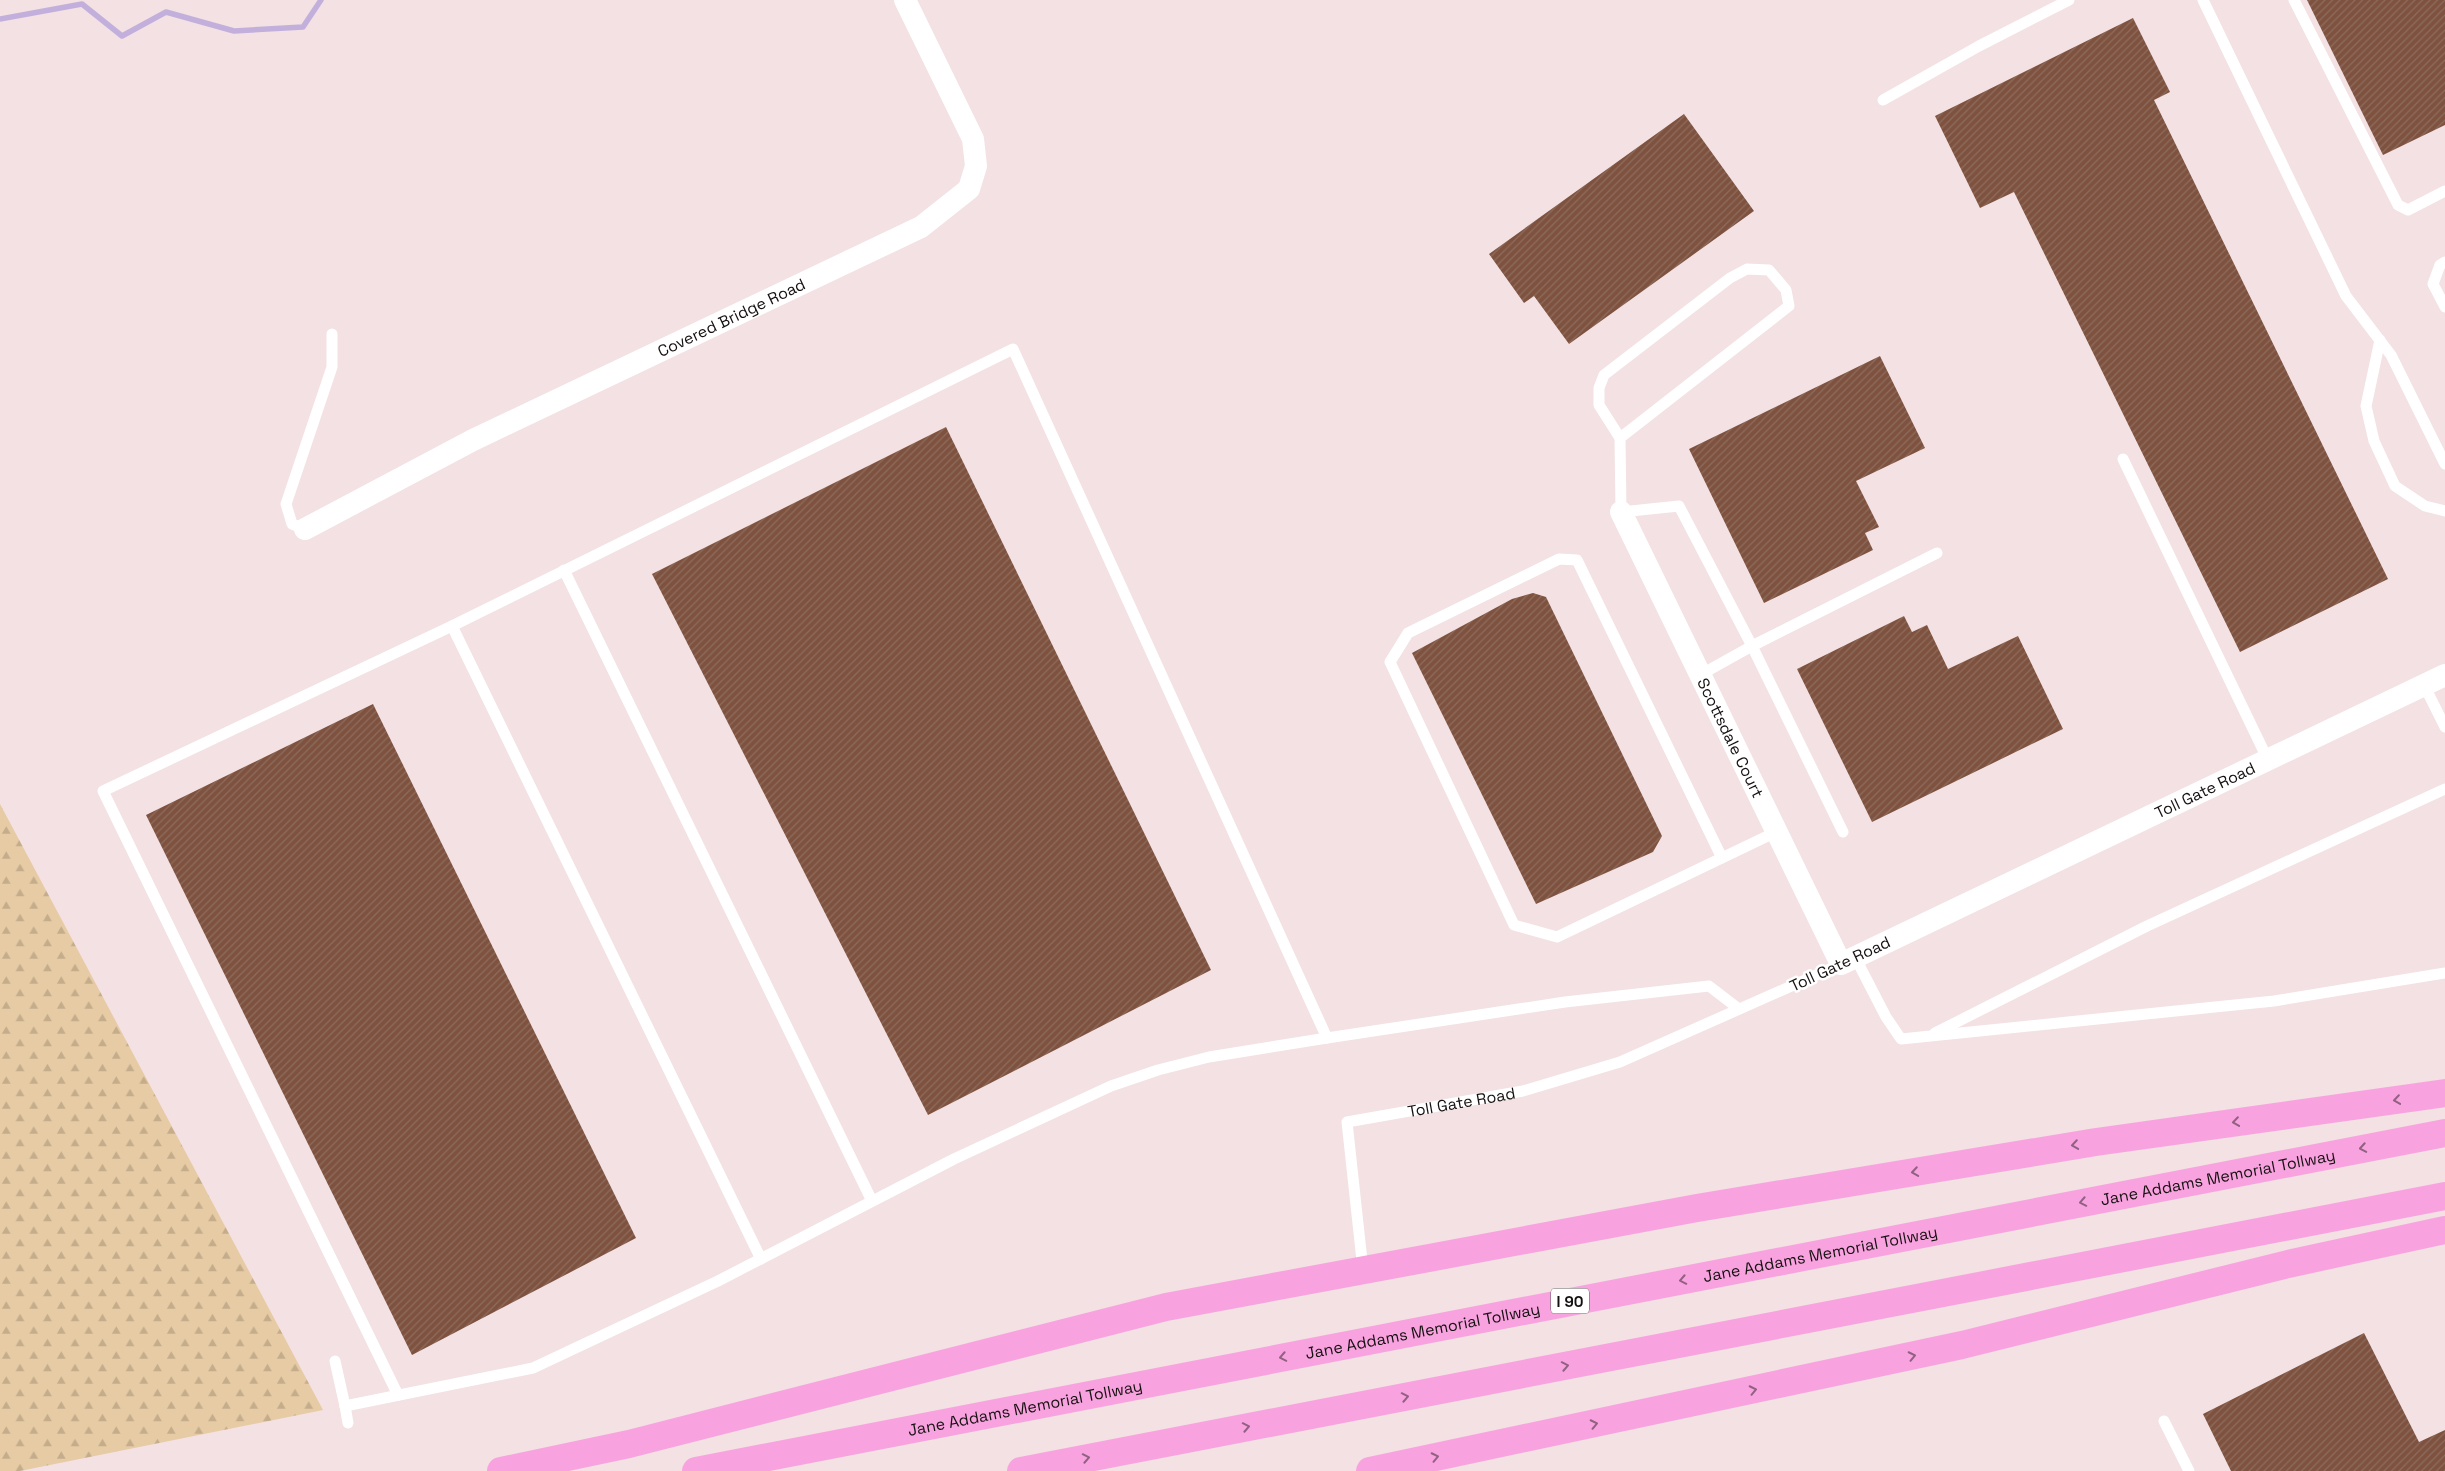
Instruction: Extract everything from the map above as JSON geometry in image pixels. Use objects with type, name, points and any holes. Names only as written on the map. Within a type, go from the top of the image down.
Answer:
[{"type":"highway","points":[[501,1471],[629,1444],[1166,1307],[1696,1208],[2096,1142],[2445,1094]]},
{"type":"highway","name":"Jane Addams Memorial Tollway","points":[[696,1471],[2445,1133]]},
{"type":"highway","points":[[1021,1471],[2445,1196]]},
{"type":"highway","points":[[1370,1471],[1962,1345],[2288,1264],[2445,1230]]},
{"type":"street","name":"Covered Bridge Road","points":[[305,529],[472,440],[921,227],[969,189],[976,166],[974,139],[906,0]]},
{"type":"street","name":"Scottsdale Court","points":[[1621,512],[1776,832],[1848,960]]},
{"type":"street","name":"Toll Gate Road","points":[[1848,960],[2445,675]]},
{"type":"lane","points":[[1883,100],[1979,46],[2069,0]]},
{"type":"lane","points":[[2203,0],[2346,296],[2392,355],[2445,464]]},
{"type":"lane","points":[[2294,0],[2398,205],[2408,210],[2445,191]]},
{"type":"lane","points":[[2445,262],[2440,265],[2433,284],[2445,307]]},
{"type":"lane","points":[[1620,438],[1789,306],[1786,290],[1769,270],[1747,269],[1730,278],[1604,375],[1599,388],[1600,405],[1620,438],[1621,512],[1679,506],[1752,646],[1843,832]]},
{"type":"lane","points":[[305,529],[292,524],[286,504],[332,367],[332,334]]},
{"type":"lane","points":[[2380,340],[2366,406],[2374,441],[2395,486],[2425,506],[2445,511]]},
{"type":"lane","points":[[398,1395],[103,791],[452,626],[1012,349],[1327,1038]]},
{"type":"lane","points":[[2123,459],[2268,760]]},
{"type":"lane","points":[[1700,675],[1752,646],[1937,552]]},
{"type":"lane","points":[[1722,858],[1577,560],[1559,559],[1408,633],[1390,662],[1514,926],[1557,937],[1722,858],[1776,832]]},
{"type":"lane","points":[[564,570],[872,1201]]},
{"type":"lane","points":[[452,626],[761,1259]]},
{"type":"lane","points":[[2424,685],[2445,728]]},
{"type":"lane","points":[[1928,1036],[2146,926],[2445,789]]},
{"type":"lane","points":[[1848,960],[1901,1039],[2274,1002],[2445,973]]},
{"type":"lane","name":"Toll Gate Road","points":[[1363,1270],[1347,1122],[1523,1091],[1620,1062],[1848,960]]},
{"type":"lane","points":[[345,1406],[533,1368],[761,1259],[954,1159],[1111,1086],[1158,1070],[1210,1056],[1327,1038],[1565,1002],[1709,986],[1739,1009]]},
{"type":"lane","points":[[335,1361],[348,1423]]},
{"type":"lane","points":[[2164,1421],[2189,1471]]},
{"type":"green space","points":[[0,804],[323,1410],[20,1471],[0,1471]]},
{"type":"building","points":[[2307,0],[2445,0],[2445,125],[2383,155]]},
{"type":"building","points":[[2133,18],[2170,92],[2154,100],[2388,579],[2240,652],[2014,192],[1980,208],[1935,116]]},
{"type":"building","points":[[1684,114],[1754,211],[1569,344],[1534,296],[1524,303],[1489,254]]},
{"type":"building","points":[[1880,356],[1925,448],[1856,481],[1879,527],[1865,533],[1873,550],[1764,603],[1689,449]]},
{"type":"building","points":[[946,427],[1211,970],[928,1115],[652,574]]},
{"type":"building","points":[[1533,593],[1546,597],[1662,836],[1653,852],[1536,904],[1412,653],[1512,599]]},
{"type":"building","points":[[1904,616],[1912,632],[1927,625],[1948,669],[2018,636],[2063,729],[1872,822],[1797,669]]},
{"type":"building","points":[[373,704],[636,1238],[412,1355],[146,815]]},
{"type":"building","points":[[2364,1333],[2419,1442],[2445,1430],[2445,1471],[2231,1471],[2203,1414]]},
{"type":"waterway","points":[[0,19],[82,4],[122,36],[166,12],[234,31],[303,27],[321,0]]}]
